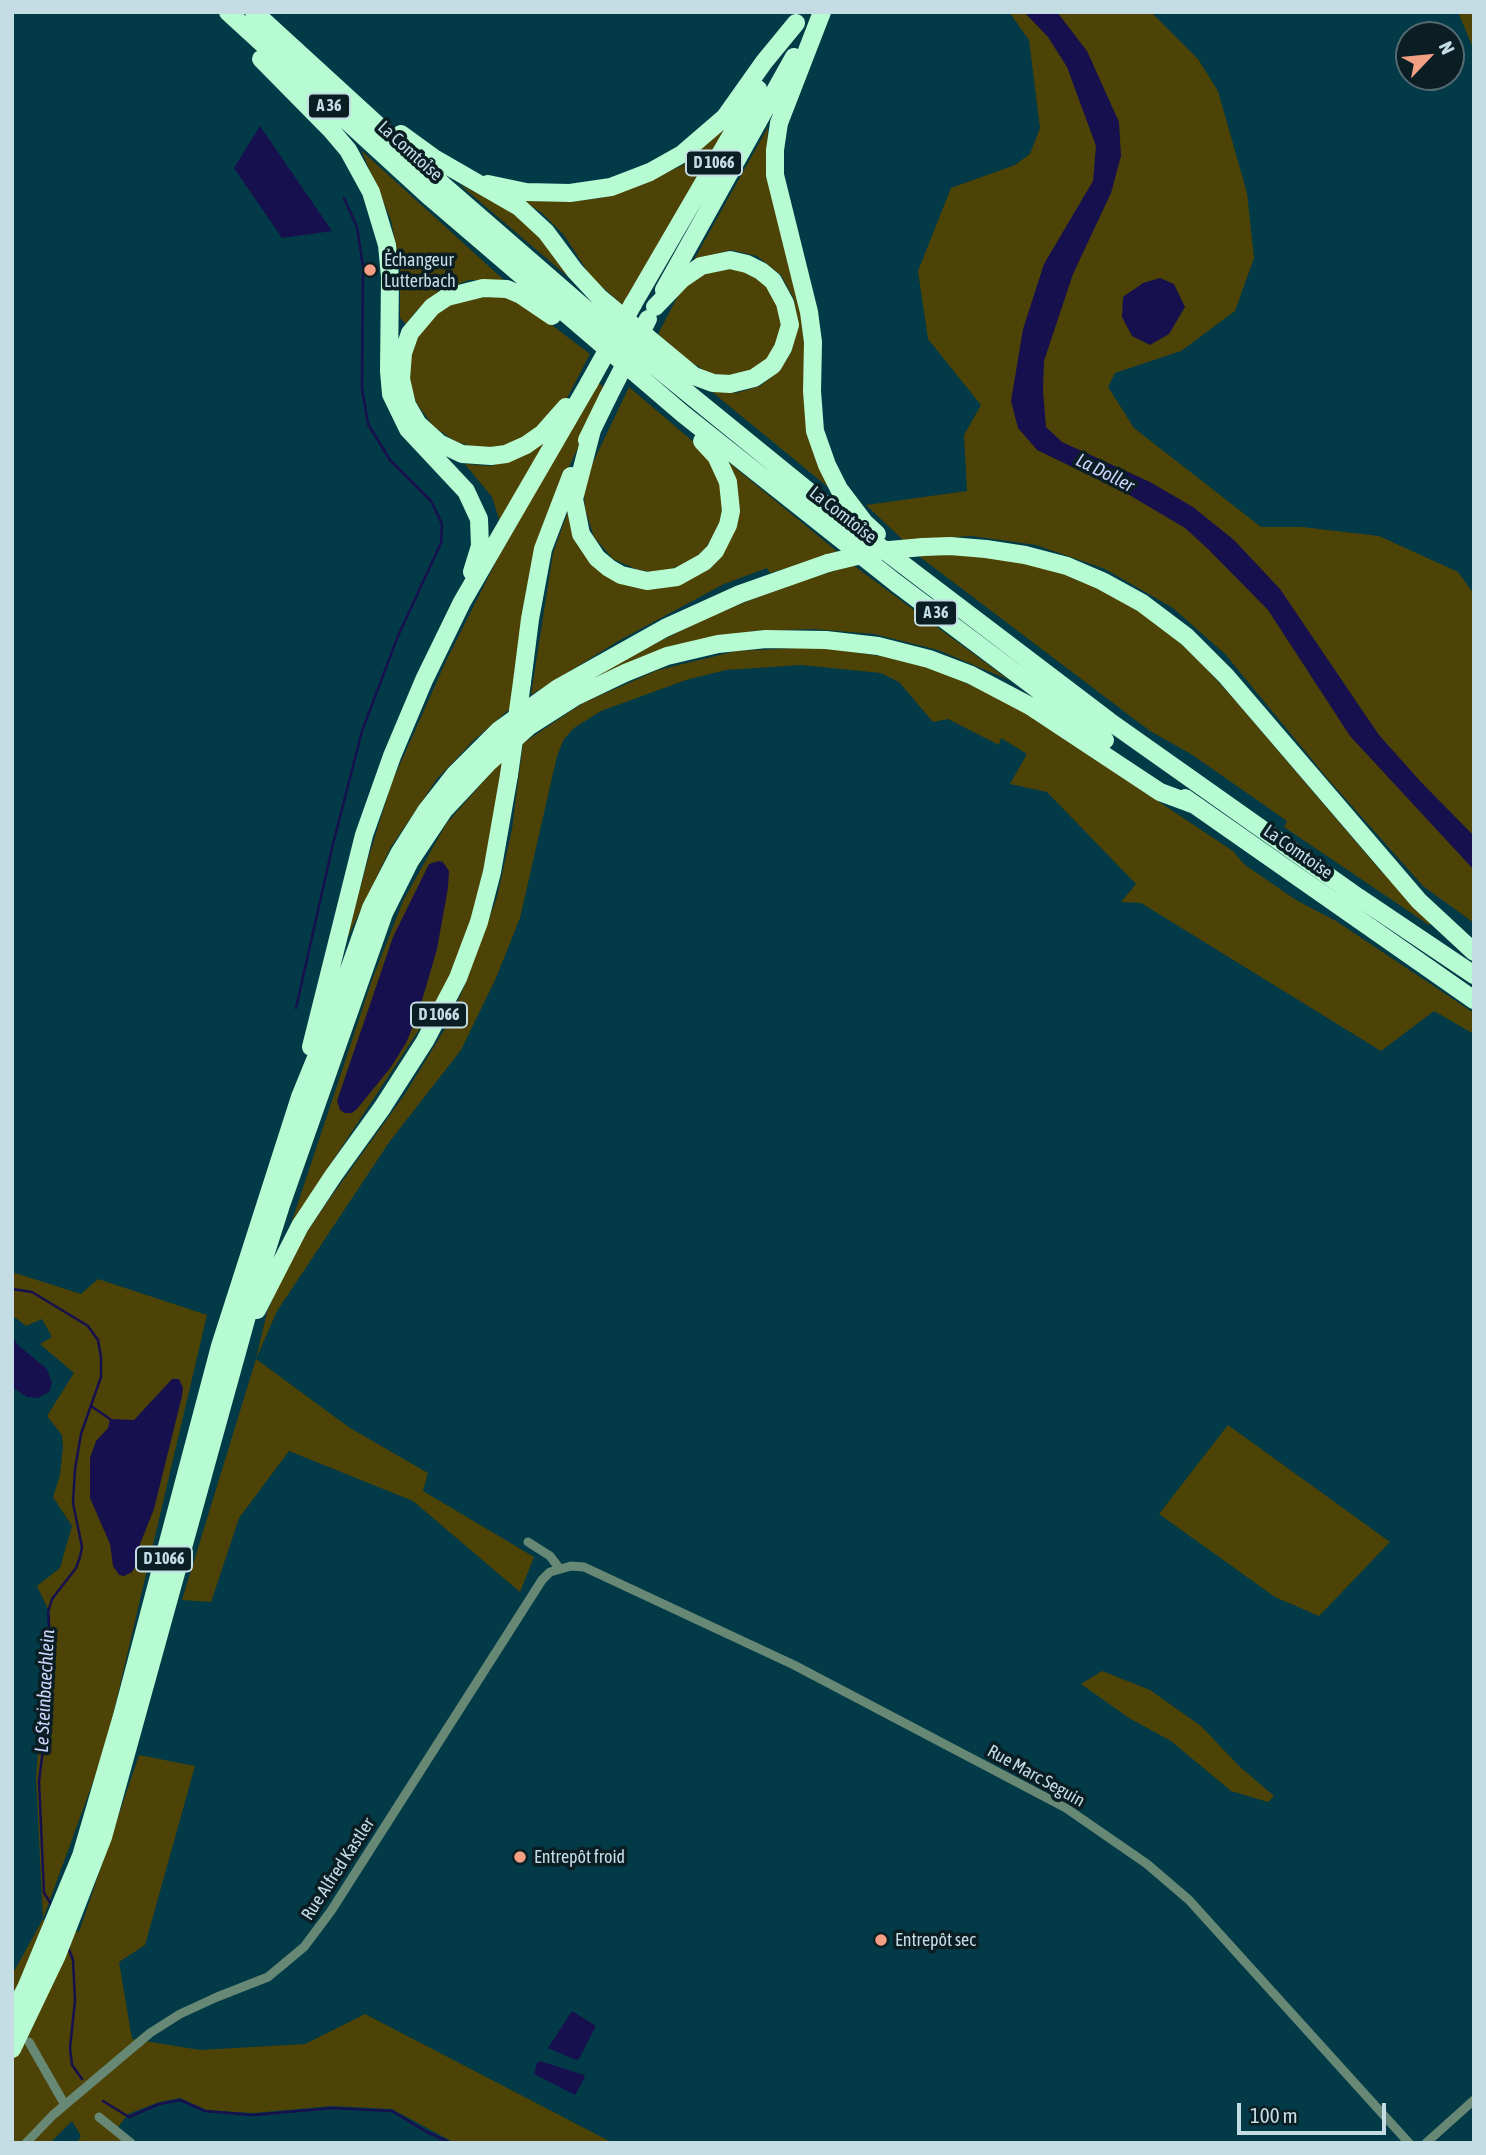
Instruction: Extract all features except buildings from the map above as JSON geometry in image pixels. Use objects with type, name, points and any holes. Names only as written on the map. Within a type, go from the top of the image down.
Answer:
[{"type":"highway","name":"La Comtoise","points":[[226,12],[356,131],[577,325],[683,414],[907,592],[1195,805],[1474,1000]]},
{"type":"highway","points":[[226,12],[244,41],[348,150],[371,192],[387,245],[390,277],[391,394],[408,429],[466,491],[479,519],[480,546],[462,602]]},
{"type":"highway","name":"La Comtoise","points":[[254,12],[443,185],[603,324],[906,569],[1175,769],[1474,975]]},
{"type":"highway","points":[[821,12],[779,123],[775,175],[809,312],[813,342],[812,391],[815,431],[839,489],[906,569]]},
{"type":"highway","name":"D 1066","points":[[20,2045],[103,1837],[239,1352],[267,1289],[300,1226],[425,1041],[458,978],[479,922],[492,872],[509,775],[530,619],[544,549],[563,495],[608,397],[652,313],[762,111],[821,12]]},
{"type":"highway","points":[[470,180],[526,192],[570,193],[611,187],[650,172],[682,154],[725,117],[799,18]]},
{"type":"highway","name":"D 1066","points":[[12,2015],[81,1856],[122,1716],[220,1346],[300,1097],[364,835],[392,756],[462,602],[799,18]]},
{"type":"highway","points":[[356,105],[470,180],[519,207],[545,232],[600,298],[694,376],[713,383],[730,384],[754,378],[773,365],[783,348],[790,325],[785,303],[773,281],[747,264],[730,260],[701,266],[682,279],[652,313]]},
{"type":"highway","points":[[577,325],[557,320],[521,295],[507,289],[495,287],[466,291],[447,297],[420,319],[410,333],[403,353],[401,379],[407,405],[418,425],[439,443],[462,454],[491,456],[506,454],[543,433],[587,385]]},
{"type":"highway","points":[[592,430],[574,499],[581,534],[597,558],[609,568],[634,579],[662,581],[692,571],[704,562],[723,538],[731,511],[728,482],[723,469],[708,446],[689,429],[683,414]]},
{"type":"highway","points":[[300,1097],[329,1026],[371,908],[400,852],[426,811],[455,774],[499,730],[558,688],[665,628],[740,594],[828,563],[878,551],[950,546],[1036,558],[1091,576],[1142,603],[1187,637],[1226,676],[1419,901],[1474,952]]},
{"type":"highway","points":[[239,1352],[258,1275],[328,1068],[384,913],[410,861],[444,810],[488,763],[528,727],[575,697],[667,656],[718,644],[766,639],[826,640],[878,646],[929,659],[1004,691],[1057,722],[1160,792],[1195,805]]},
{"type":"street","points":[[528,1542],[550,1556],[559,1568]]},
{"type":"street","name":"Rue Marc Seguin","points":[[559,1568],[584,1567],[794,1665],[1066,1808],[1147,1864],[1189,1900],[1409,2143]]},
{"type":"street","name":"Rue Alfred Kastler","points":[[26,2143],[65,2105],[150,2033],[204,2003],[268,1977],[304,1947],[331,1912],[542,1580],[559,1568]]},
{"type":"street","points":[[20,2045],[65,2105]]},
{"type":"street","points":[[1426,2143],[1474,2100]]},
{"type":"street","points":[[99,2118],[131,2143]]},
{"type":"shaded area","points":[[1009,12],[1151,12],[1198,59],[1218,91],[1247,193],[1254,258],[1235,311],[1181,351],[1115,373],[1108,387],[1134,428],[1261,527],[1302,527],[1379,536],[1458,572],[1474,594],[1474,923],[1423,886],[1327,778],[1225,654],[1173,608],[1105,569],[1036,545],[971,536],[904,541],[866,505],[967,491],[964,435],[981,405],[928,339],[918,271],[951,188],[1015,165],[1030,154],[1040,128],[1029,40]]},
{"type":"shaded area","points":[[1458,12],[1474,12],[1474,50],[1465,29],[1465,21],[1462,21]]},
{"type":"shaded area","points":[[730,122],[624,306],[591,277],[564,235],[542,213],[518,197],[568,202],[601,198],[643,184],[683,165]]},
{"type":"shaded area","points":[[768,127],[767,166],[803,308],[806,349],[834,492],[706,387],[736,393],[760,386],[779,371],[791,353],[797,329],[794,299],[781,275],[757,256],[731,250],[708,256],[691,265]]},
{"type":"shaded area","points":[[361,150],[505,281],[469,280],[439,291],[417,310],[406,324],[400,318],[400,268],[391,220]]},
{"type":"shaded area","points":[[459,184],[515,215],[539,237],[586,292]]},
{"type":"shaded area","points":[[741,266],[761,278],[782,312],[782,334],[772,355],[755,369],[732,377],[708,373],[684,357],[658,334],[679,294],[697,275]]},
{"type":"shaded area","points":[[485,295],[509,297],[532,310],[590,354],[565,402],[538,429],[511,444],[482,449],[456,442],[433,426],[417,404],[409,383],[410,356],[419,332],[434,314],[457,300]]},
{"type":"shaded area","points":[[598,383],[606,388],[551,505],[512,707],[474,740],[437,779],[391,847],[346,941],[392,782],[446,661],[504,546]]},
{"type":"shaded area","points":[[629,387],[703,450],[717,472],[723,491],[721,521],[706,548],[693,560],[666,571],[636,569],[613,559],[594,537],[585,509],[584,494],[588,473]]},
{"type":"shaded area","points":[[552,435],[500,522],[492,497],[465,464],[491,466],[522,455]]},
{"type":"shaded area","points":[[727,461],[839,553],[770,573],[767,568],[724,584],[620,640],[531,695],[553,553],[570,506],[603,573],[676,584],[700,574],[720,557]]},
{"type":"shaded area","points":[[941,552],[1028,562],[1078,577],[1144,613],[1192,653],[1380,870],[1432,922],[1429,925],[1284,827],[1287,821],[1191,754],[1150,731],[916,554]]},
{"type":"shaded area","points":[[853,565],[1009,680],[938,650],[874,634],[813,629],[754,631],[696,642],[586,681],[713,615],[786,586]]},
{"type":"shaded area","points":[[819,647],[887,657],[936,670],[1007,701],[1233,851],[1245,865],[1296,900],[1336,921],[1474,1013],[1474,1034],[1434,1011],[1381,1051],[1141,903],[1121,902],[1136,884],[1047,792],[1010,784],[1027,754],[1001,738],[999,745],[948,719],[933,722],[899,682],[881,673],[801,665],[726,670],[686,680],[601,711],[574,728],[564,739],[557,756],[520,918],[496,978],[461,1050],[390,1141],[277,1311],[256,1359],[267,1312],[302,1239],[405,1094],[446,1027],[464,987],[497,897],[512,829],[523,743],[583,703],[658,670],[736,651]]},
{"type":"shaded area","points":[[505,757],[487,869],[468,936],[436,1004],[291,1224],[372,980],[403,901],[446,824]]},
{"type":"shaded area","points":[[12,1272],[81,1294],[98,1279],[207,1315],[105,1749],[43,1919],[36,1777],[50,1613],[37,1586],[60,1568],[72,1526],[53,1497],[60,1475],[63,1447],[62,1435],[47,1416],[74,1373],[40,1344],[52,1337],[42,1319],[26,1326],[12,1315]]},
{"type":"shaded area","points":[[256,1359],[350,1428],[428,1473],[423,1491],[534,1557],[520,1592],[413,1501],[289,1451],[239,1518],[211,1602],[182,1600]]},
{"type":"shaded area","points":[[1228,1425],[1390,1542],[1319,1616],[1275,1597],[1159,1514]]},
{"type":"shaded area","points":[[1102,1671],[1150,1690],[1201,1726],[1239,1766],[1274,1796],[1268,1802],[1231,1791],[1171,1741],[1129,1718],[1081,1684]]},
{"type":"shaded area","points":[[139,1755],[195,1766],[145,1945],[119,1962],[132,2039],[200,2050],[305,2044],[365,2014],[613,2143],[455,2143],[392,2109],[332,2106],[253,2113],[207,2110],[180,2098],[159,2102],[128,2114],[113,2134],[125,2143],[77,2143],[81,2136],[72,2121],[50,2143],[12,2143],[12,1975],[43,1919],[79,1932]]},
{"type":"water","name":"La Doller","points":[[1024,12],[1057,12],[1087,51],[1119,122],[1121,156],[1111,193],[1073,274],[1044,361],[1046,427],[1062,442],[1150,482],[1193,507],[1234,540],[1280,589],[1379,735],[1474,836],[1474,870],[1350,736],[1268,610],[1209,550],[1185,528],[1126,493],[1037,450],[1018,428],[1011,401],[1023,329],[1044,264],[1093,181],[1096,146],[1067,67],[1048,37]]},
{"type":"water","points":[[260,126],[332,231],[282,238],[234,168]]},
{"type":"water","points":[[1160,278],[1174,284],[1185,307],[1169,334],[1150,345],[1132,336],[1122,317],[1123,297],[1143,283]]},
{"type":"water","points":[[443,862],[449,871],[448,888],[437,949],[418,1014],[406,1043],[391,1067],[357,1109],[352,1113],[345,1113],[340,1110],[337,1101],[393,937],[429,864]]},
{"type":"water","points":[[12,1336],[18,1345],[47,1369],[52,1383],[49,1392],[38,1398],[27,1397],[12,1387]]},
{"type":"water","points":[[172,1379],[179,1379],[183,1388],[182,1396],[154,1509],[140,1544],[138,1562],[132,1572],[119,1575],[113,1566],[110,1544],[90,1498],[90,1458],[96,1441],[108,1428],[110,1419],[134,1420]]},
{"type":"water","points":[[572,2011],[596,2026],[576,2060],[548,2048]]},
{"type":"water","points":[[540,2061],[584,2075],[575,2095],[534,2074]]},
{"type":"waterway","points":[[296,1008],[362,731],[398,636],[441,543],[442,524],[431,501],[390,460],[368,424],[362,388],[363,267],[357,227],[344,198]]},
{"type":"waterway","name":"Le Steinbaechlein","points":[[12,1289],[32,1292],[88,1326],[98,1340],[101,1357],[101,1377],[81,1434],[75,1469],[73,1503],[82,1547],[80,1557],[76,1568],[52,1599],[48,1612],[51,1649],[41,1706],[44,1741],[39,1781],[44,1893],[51,1904]]},
{"type":"waterway","points":[[91,1406],[110,1419]]},
{"type":"waterway","name":"Le Steinbaechlein","points":[[68,1947],[73,1960],[75,2001],[70,2048],[72,2065],[82,2079]]},
{"type":"waterway","name":"Le Steinbaechlein","points":[[103,2101],[129,2117],[159,2104],[180,2100],[205,2111],[253,2115],[332,2108],[392,2111],[451,2143]]},
{"type":"place","name":"Échangeur Lutterbach","points":[[370,270]]},
{"type":"place","name":"Entrepôt froid","points":[[520,1857]]},
{"type":"place","name":"Entrepôt sec","points":[[881,1940]]}]
